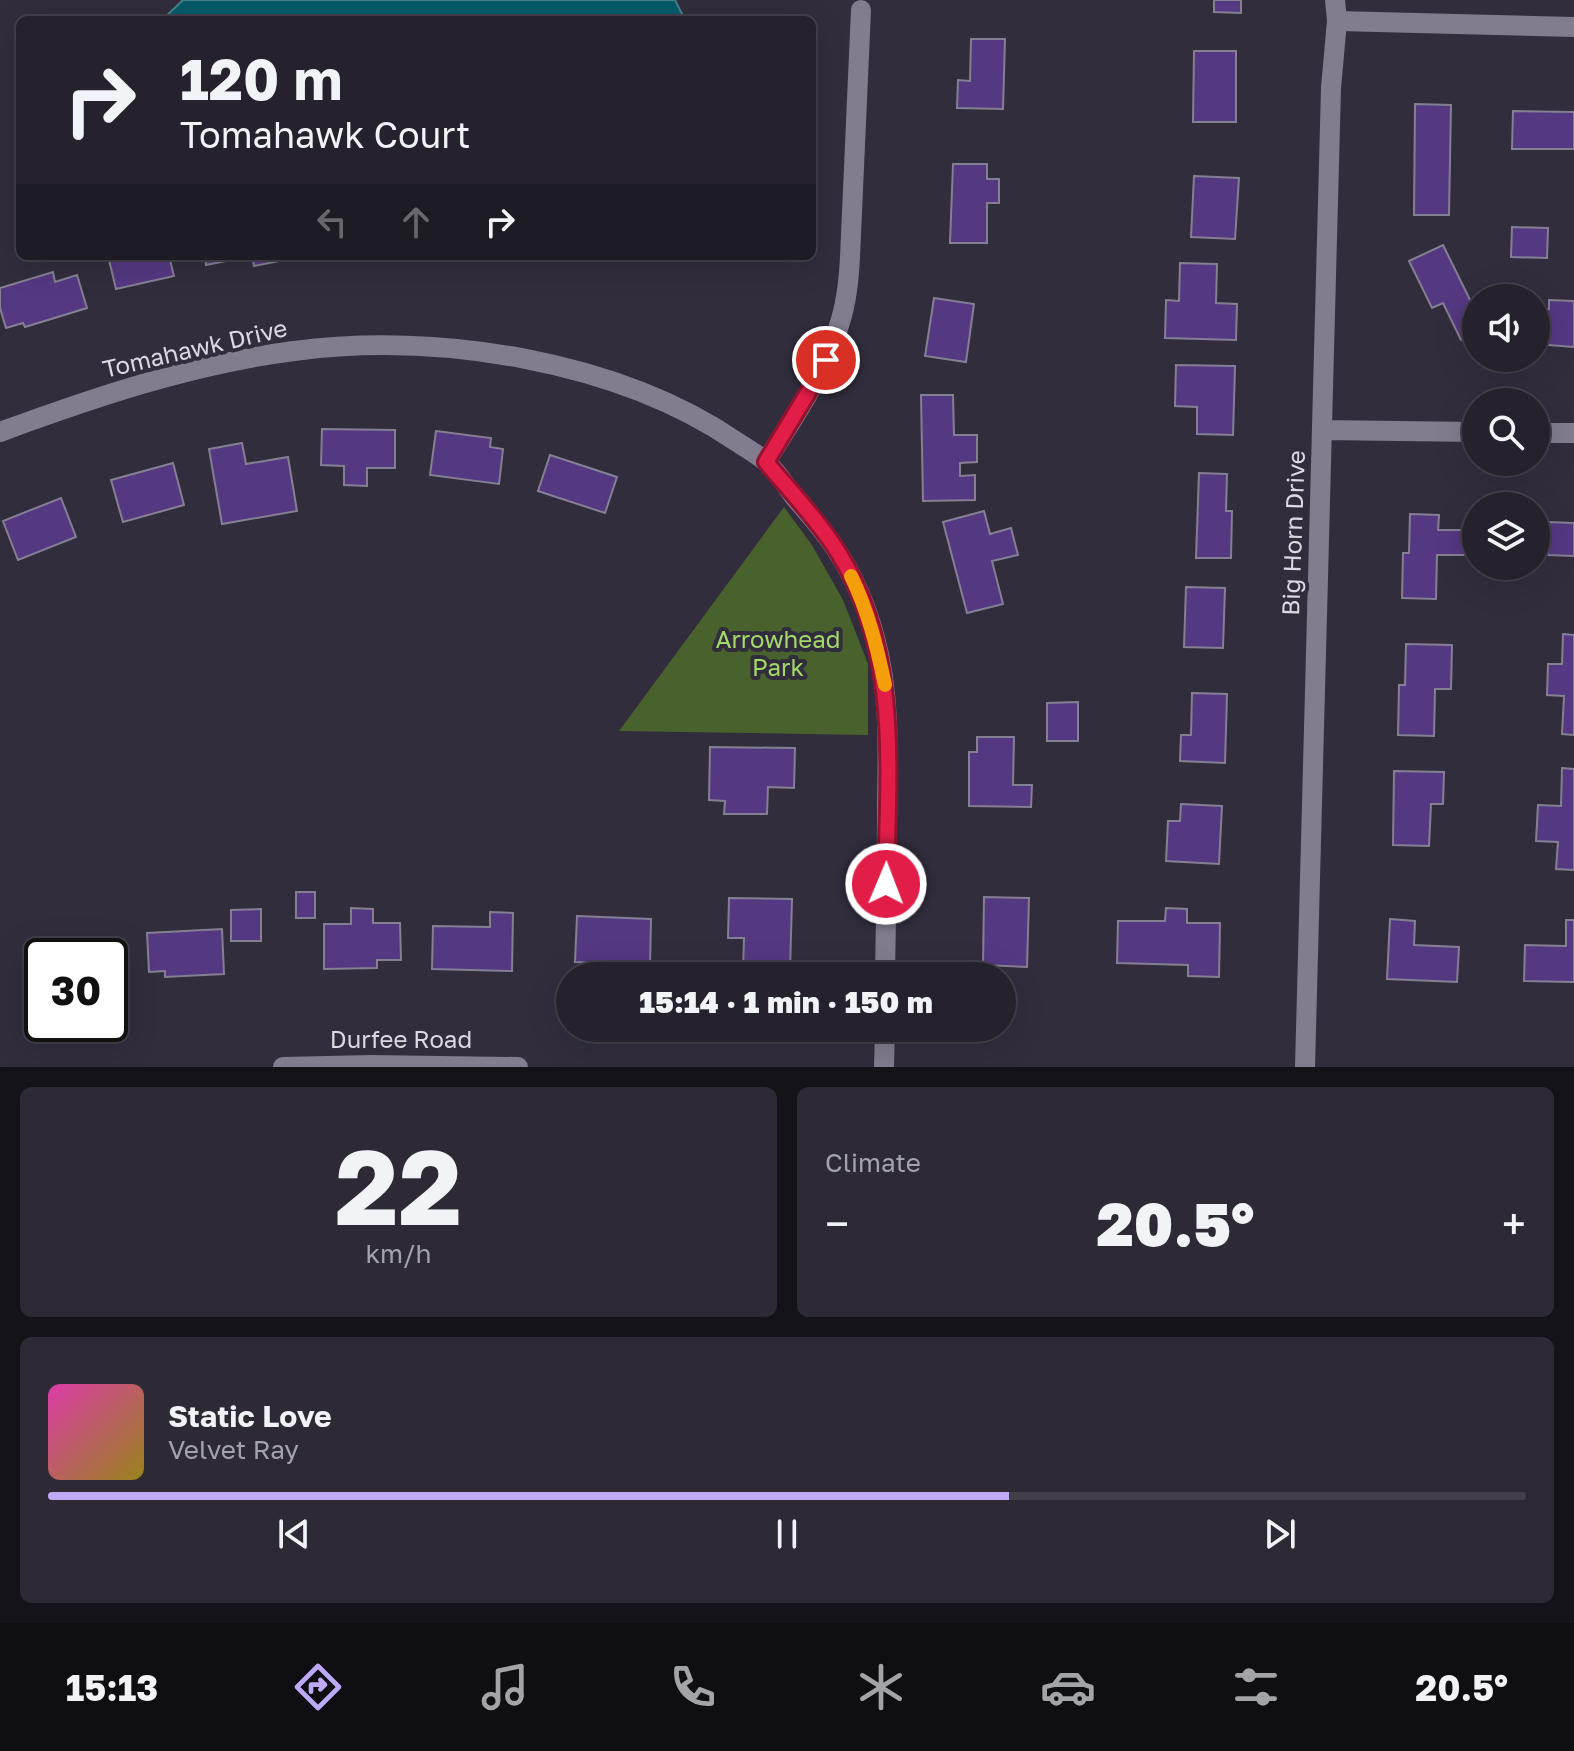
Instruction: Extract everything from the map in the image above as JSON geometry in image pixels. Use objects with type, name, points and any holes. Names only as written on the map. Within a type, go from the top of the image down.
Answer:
[{"type":"street","name":"Big Horn Drive","points":[[1305,1067],[1331,88],[1337,21],[1335,0]]},
{"type":"street","points":[[766,462],[818,376],[833,345],[845,304],[850,257],[861,10]]},
{"type":"street","points":[[1337,21],[1574,27]]},
{"type":"street","name":"Tomahawk Drive","points":[[0,432],[173,375],[255,357],[329,347],[401,345],[471,350],[548,364],[626,386],[688,412],[718,429],[766,462],[840,555],[862,598],[875,637],[885,687],[888,731],[885,962]]},
{"type":"street","points":[[1322,430],[1462,432]]},
{"type":"street","points":[[1550,433],[1574,433]]},
{"type":"street","points":[[884,1067],[885,1042]]},
{"type":"street","name":"Durfee Road","points":[[283,1067],[518,1067]]},
{"type":"green space","name":"Arrowhead Park","points":[[784,507],[812,545],[843,600],[868,664],[868,735],[619,731]]},
{"type":"water","points":[[183,0],[675,0],[683,16],[166,16]]},
{"type":"building","points":[[1214,0],[1241,0],[1241,13],[1214,12]]},
{"type":"building","points":[[971,39],[1005,39],[1003,109],[957,108],[958,80],[970,81]]},
{"type":"building","points":[[1194,51],[1236,51],[1236,122],[1193,122]]},
{"type":"building","points":[[1415,104],[1451,105],[1449,215],[1414,215]]},
{"type":"building","points":[[1513,111],[1574,112],[1574,149],[1512,149]]},
{"type":"building","points":[[953,164],[987,164],[987,179],[999,179],[999,203],[987,203],[987,243],[950,243]]},
{"type":"building","points":[[1194,176],[1239,178],[1235,239],[1191,237]]},
{"type":"building","points":[[1512,227],[1548,228],[1547,258],[1511,257]]},
{"type":"building","points":[[1443,245],[1462,284],[1462,340],[1443,303],[1432,308],[1409,261]]},
{"type":"building","points":[[109,260],[170,260],[174,276],[116,289]]},
{"type":"building","points":[[205,260],[231,260],[206,265]]},
{"type":"building","points":[[253,260],[285,260],[254,266]]},
{"type":"building","points":[[1180,263],[1217,264],[1216,303],[1237,304],[1236,340],[1165,338],[1166,300],[1179,301]]},
{"type":"building","points":[[53,272],[55,282],[77,275],[87,308],[25,327],[23,323],[6,328],[0,308],[0,288]]},
{"type":"building","points":[[934,298],[974,304],[966,362],[925,356]]},
{"type":"building","points":[[1550,300],[1574,301],[1574,347],[1550,345]]},
{"type":"building","points":[[1176,365],[1235,366],[1233,435],[1197,434],[1197,407],[1175,406]]},
{"type":"building","points":[[921,395],[953,395],[954,435],[977,435],[977,462],[960,463],[960,476],[975,475],[975,500],[923,501]]},
{"type":"building","points":[[322,429],[395,430],[395,468],[367,468],[367,486],[344,485],[344,466],[321,465]]},
{"type":"building","points":[[436,431],[491,438],[490,447],[503,449],[499,484],[430,475]]},
{"type":"building","points":[[242,443],[246,464],[288,457],[297,511],[222,524],[209,449]]},
{"type":"building","points":[[550,455],[617,477],[605,513],[538,491]]},
{"type":"building","points":[[173,463],[184,505],[123,522],[111,480]]},
{"type":"building","points":[[1199,473],[1227,474],[1226,511],[1232,511],[1231,558],[1196,558]]},
{"type":"building","points":[[61,498],[76,537],[18,560],[3,521]]},
{"type":"building","points":[[984,511],[990,534],[1011,528],[1018,555],[992,561],[1003,604],[967,613],[943,522]]},
{"type":"building","points":[[1410,514],[1439,515],[1438,530],[1462,530],[1462,555],[1437,555],[1436,599],[1402,598],[1403,553],[1409,553]]},
{"type":"building","points":[[1550,522],[1574,523],[1574,556],[1550,555]]},
{"type":"building","points":[[1186,587],[1225,588],[1223,648],[1184,647]]},
{"type":"building","points":[[1563,634],[1574,635],[1574,735],[1562,734],[1564,696],[1547,695],[1548,664],[1562,664]]},
{"type":"building","points":[[1406,644],[1452,645],[1451,689],[1435,689],[1434,736],[1398,735],[1399,685],[1405,685]]},
{"type":"building","points":[[1192,693],[1227,694],[1225,763],[1180,761],[1181,735],[1191,735]]},
{"type":"building","points":[[1078,702],[1078,741],[1047,741],[1047,703]]},
{"type":"building","points":[[977,737],[1014,737],[1013,785],[1032,785],[1031,807],[969,806],[969,752],[977,752]]},
{"type":"building","points":[[710,747],[795,748],[794,788],[768,787],[767,814],[724,814],[725,801],[709,800]]},
{"type":"building","points":[[1562,768],[1574,769],[1574,870],[1556,869],[1558,842],[1536,841],[1538,805],[1561,806]]},
{"type":"building","points":[[1394,771],[1444,772],[1443,804],[1431,804],[1429,846],[1393,845]]},
{"type":"building","points":[[1181,804],[1222,806],[1219,864],[1166,861],[1168,821],[1180,821]]},
{"type":"building","points":[[296,892],[315,892],[315,918],[296,918]]},
{"type":"building","points":[[984,897],[1029,898],[1027,967],[1016,966],[1016,962],[983,962]]},
{"type":"building","points":[[729,898],[792,899],[790,962],[743,962],[744,938],[728,938]]},
{"type":"building","points":[[351,908],[373,909],[373,923],[400,923],[401,960],[377,960],[377,968],[324,969],[324,924],[351,924]]},
{"type":"building","points":[[1166,908],[1187,909],[1187,923],[1220,923],[1219,977],[1188,976],[1188,965],[1117,963],[1118,921],[1165,921]]},
{"type":"building","points":[[261,909],[261,941],[231,941],[231,910]]},
{"type":"building","points":[[490,912],[513,913],[512,971],[432,969],[433,926],[490,927]]},
{"type":"building","points":[[577,916],[651,919],[650,962],[575,962]]},
{"type":"building","points":[[1390,919],[1415,921],[1414,945],[1459,947],[1457,982],[1387,979]]},
{"type":"building","points":[[1566,920],[1574,920],[1574,982],[1524,981],[1525,945],[1566,946]]},
{"type":"building","points":[[222,929],[224,974],[165,977],[165,971],[149,972],[147,933]]},
{"type":"slow traffic","points":[[851,576],[875,637],[885,685]]},
{"type":"route","points":[[826,360],[766,462],[840,555],[862,598],[875,637],[885,687],[888,731],[886,884]]}]
